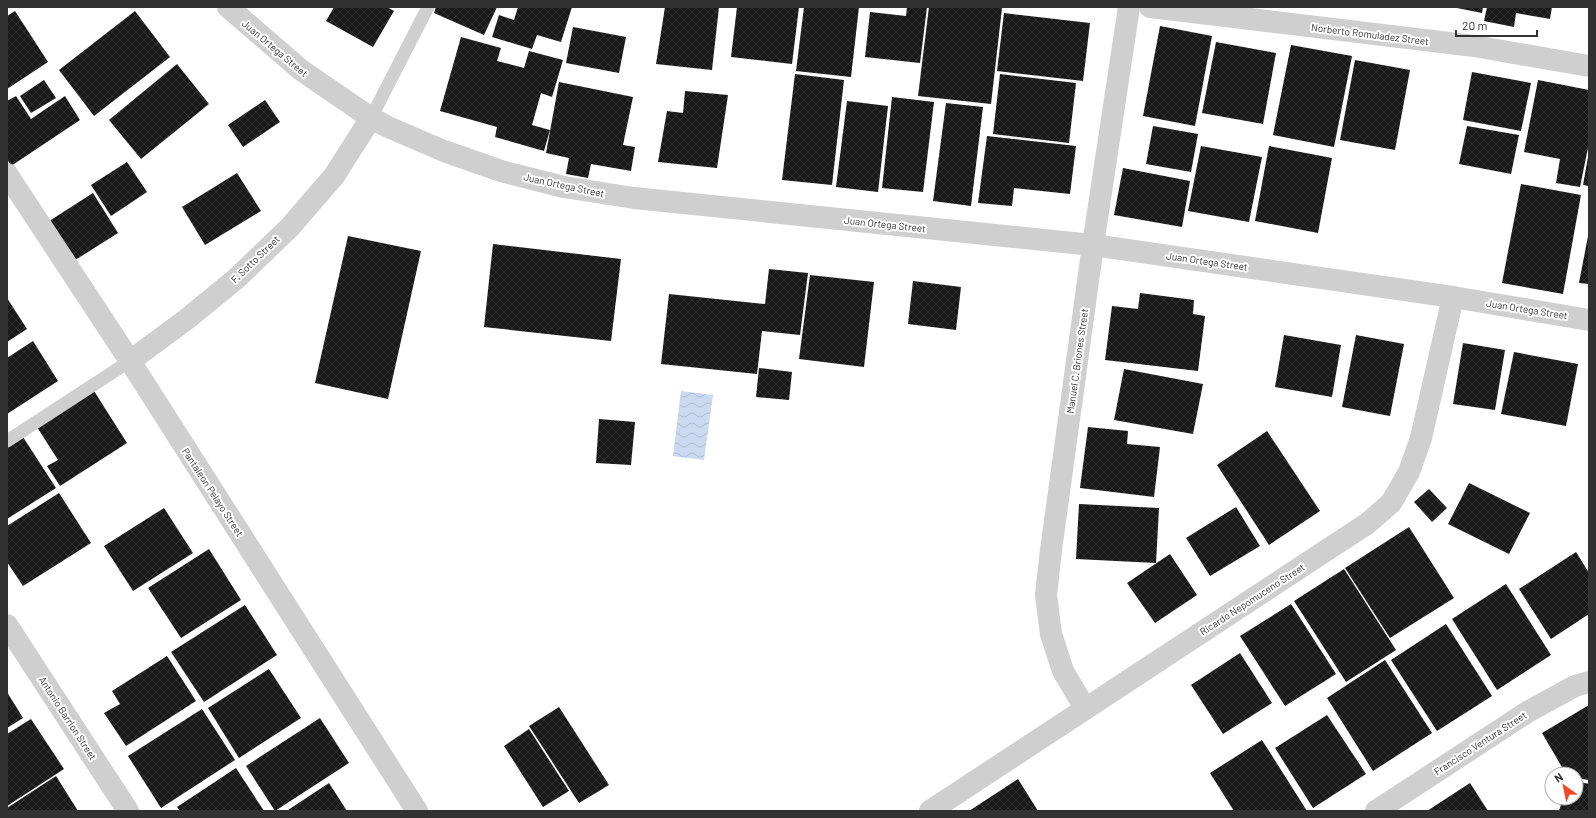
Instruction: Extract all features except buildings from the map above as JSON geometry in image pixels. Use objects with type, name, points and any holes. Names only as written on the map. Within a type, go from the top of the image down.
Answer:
[{"type":"street","name":"Juan Ortega Street","points":[[228,7],[301,70],[388,128],[444,151],[501,171],[564,187],[634,198],[1093,245],[1453,297],[1589,320]]},
{"type":"street","name":"Manuel C. Briones Street","points":[[1085,708],[1063,671],[1051,634],[1046,594],[1093,245],[1129,7]]},
{"type":"street","name":"Norberto Romuladez Street","points":[[1150,7],[1474,46],[1589,66]]},
{"type":"street","name":"F. Sotto Street","points":[[130,361],[187,319],[237,278],[290,227],[334,176],[371,118]]},
{"type":"street","name":"Pantaleon Pelayo Street","points":[[7,174],[130,361],[417,811]]},
{"type":"street","name":"Ricardo Nepomuceno Street","points":[[930,811],[1368,523],[1390,503],[1409,472],[1421,438],[1453,297]]},
{"type":"street","name":"Antonio Barrion Street","points":[[7,625],[128,811]]},
{"type":"street","name":"Francisco Ventura Street","points":[[1376,811],[1529,711],[1575,686],[1589,682]]},
{"type":"lane","name":"F. Sotto Street","points":[[371,118],[428,7]]},
{"type":"lane","name":"F. Sotto Street","points":[[7,441],[130,361]]},
{"type":"water","points":[[681,391],[713,395],[704,460],[673,456]]}]
